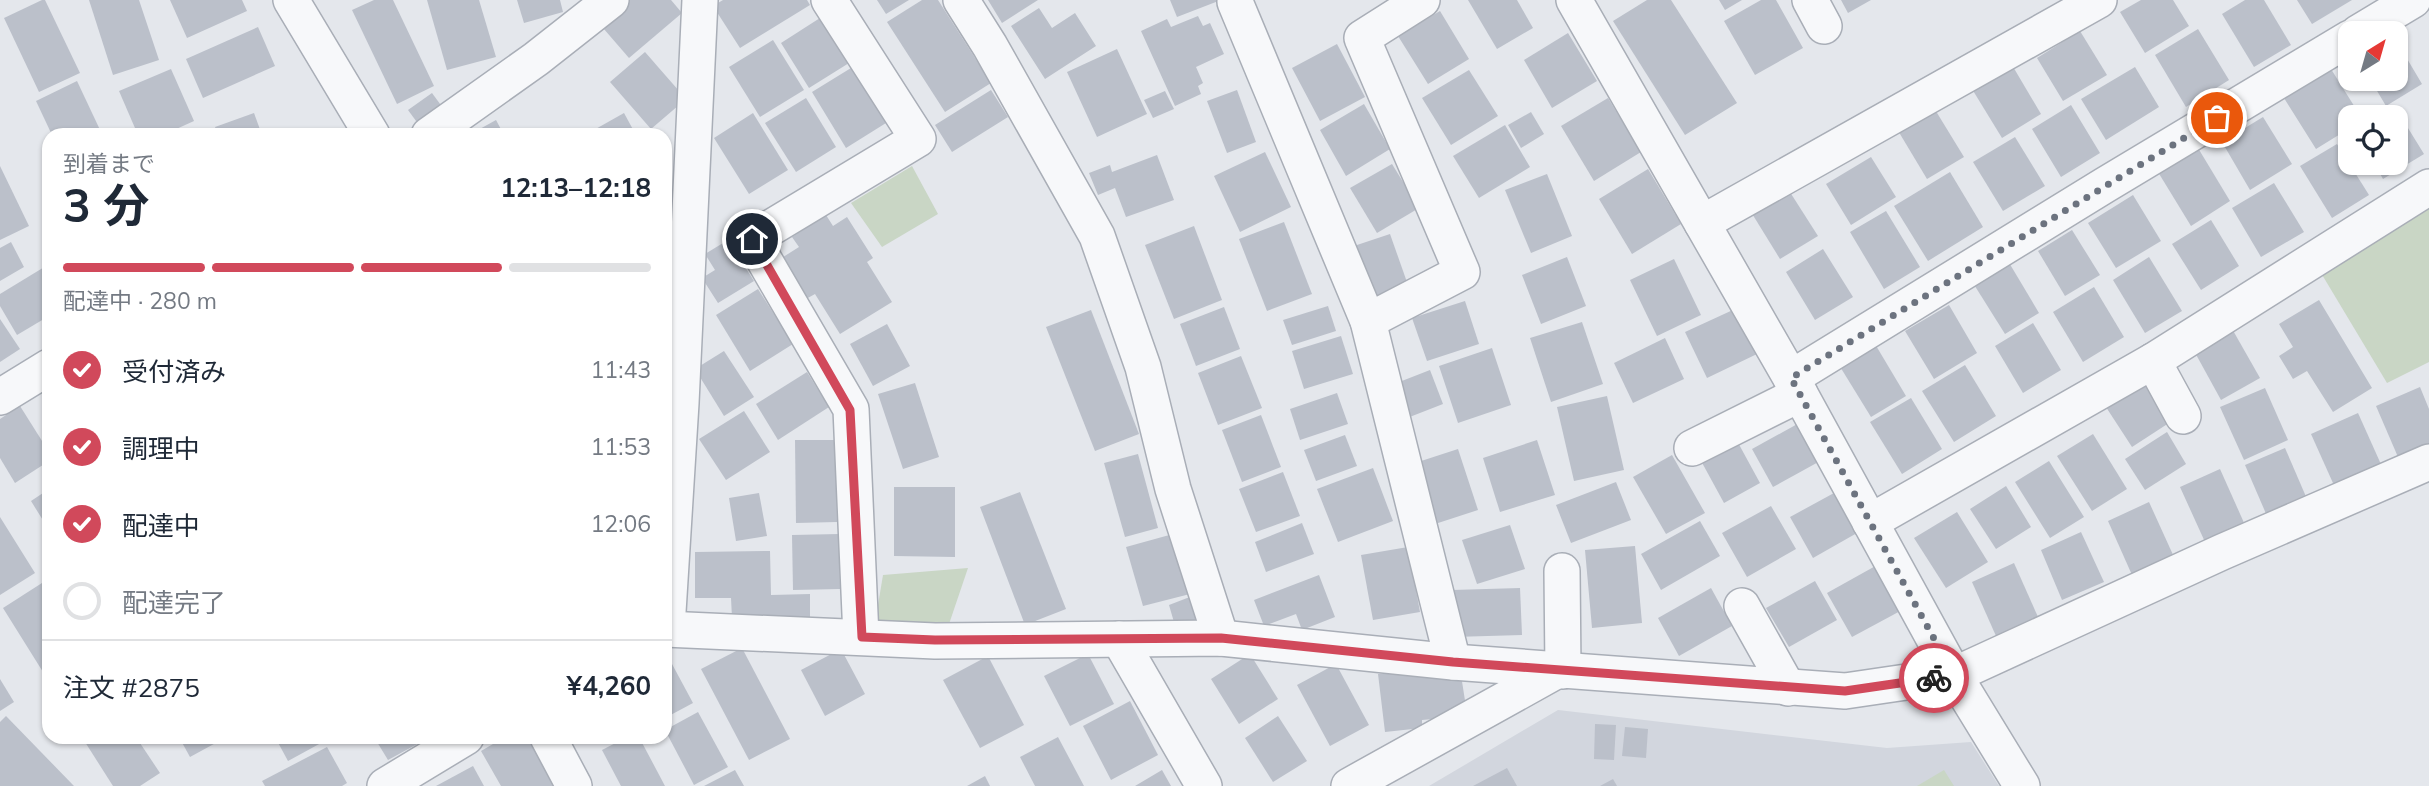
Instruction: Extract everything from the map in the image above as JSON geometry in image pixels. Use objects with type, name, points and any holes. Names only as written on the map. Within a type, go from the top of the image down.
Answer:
[{"type":"street","points":[[291,0],[368,128]]},
{"type":"street","points":[[439,128],[536,59],[611,0]]},
{"type":"street","points":[[672,539],[700,0]]},
{"type":"street","points":[[829,0],[918,139],[752,239],[850,410],[862,637]]},
{"type":"street","points":[[961,0],[990,46],[1097,236],[1143,367],[1173,489],[1221,638]]},
{"type":"street","points":[[1368,321],[1462,272],[1362,38],[1422,0]]},
{"type":"street","points":[[1574,0],[1796,386],[1954,675],[2022,786]]},
{"type":"street","points":[[1702,223],[2099,0]]},
{"type":"street","points":[[2378,21],[2413,0]]},
{"type":"street","points":[[1235,2],[1368,321],[1453,662]]},
{"type":"street","points":[[1692,448],[1796,386],[2105,185],[2338,45]]},
{"type":"street","points":[[1870,522],[2153,360],[2429,187]]},
{"type":"street","points":[[2153,360],[2183,416]]},
{"type":"street","points":[[0,397],[42,371]]},
{"type":"street","points":[[672,629],[935,640],[1221,638],[1453,662],[1845,691],[1954,675],[2222,552],[2429,462]]},
{"type":"street","points":[[1561,671],[1562,571]]},
{"type":"street","points":[[1742,606],[1788,688]]},
{"type":"street","points":[[1119,639],[1204,786]]},
{"type":"street","points":[[1349,786],[1561,671]]},
{"type":"street","points":[[385,786],[454,744]]},
{"type":"street","points":[[552,744],[574,786]]},
{"type":"shaded area","points":[[1558,710],[1887,748],[1971,742],[1999,786],[1429,786]]},
{"type":"green space","points":[[912,166],[938,214],[882,247],[851,203]]},
{"type":"green space","points":[[2429,204],[2429,362],[2387,383],[2321,273]]},
{"type":"green space","points":[[968,568],[948,627],[875,623],[883,575]]},
{"type":"green space","points":[[1944,770],[1954,786],[1917,786]]},
{"type":"building","points":[[45,0],[80,73],[39,92],[4,18]]},
{"type":"building","points":[[89,0],[139,0],[159,60],[113,75]]},
{"type":"building","points":[[170,0],[242,0],[247,11],[187,38]]},
{"type":"building","points":[[374,0],[393,0],[434,86],[397,104],[352,10]]},
{"type":"building","points":[[427,0],[479,0],[496,57],[447,70]]},
{"type":"building","points":[[517,0],[560,0],[563,12],[524,23]]},
{"type":"building","points":[[623,0],[671,0],[682,13],[629,58],[597,21]]},
{"type":"building","points":[[723,0],[807,0],[810,5],[740,48],[713,6]]},
{"type":"building","points":[[877,0],[909,0],[886,14]]},
{"type":"building","points":[[922,0],[938,0],[991,83],[945,112],[887,22]]},
{"type":"building","points":[[988,0],[1038,0],[1002,23]]},
{"type":"building","points":[[1170,0],[1221,0],[1177,17]]},
{"type":"building","points":[[1468,0],[1517,0],[1533,28],[1497,49]]},
{"type":"building","points":[[1647,0],[1671,0],[1737,103],[1685,135],[1613,21]]},
{"type":"building","points":[[1719,0],[1742,0],[1725,10]]},
{"type":"building","points":[[1761,0],[1776,0],[1803,48],[1755,75],[1724,21]]},
{"type":"building","points":[[1841,0],[1871,0],[1848,13]]},
{"type":"building","points":[[2141,0],[2173,0],[2189,26],[2145,53],[2120,12]]},
{"type":"building","points":[[2245,0],[2264,0],[2291,45],[2254,67],[2222,14]]},
{"type":"building","points":[[2297,0],[2352,0],[2312,24]]},
{"type":"building","points":[[1039,8],[1052,28],[1075,13],[1096,46],[1045,79],[1011,26]]},
{"type":"building","points":[[1440,11],[1469,59],[1428,84],[1398,36]]},
{"type":"building","points":[[1198,16],[1203,26],[1210,23],[1224,54],[1196,67],[1203,83],[1198,86],[1201,94],[1175,106],[1141,31],[1167,19],[1171,27]]},
{"type":"building","points":[[820,18],[849,63],[809,88],[781,43]]},
{"type":"building","points":[[258,27],[275,66],[203,98],[186,59]]},
{"type":"building","points":[[2198,29],[2229,80],[2186,107],[2155,55]]},
{"type":"building","points":[[2080,31],[2107,75],[2063,101],[2037,58]]},
{"type":"building","points":[[1568,33],[1597,81],[1552,108],[1524,60]]},
{"type":"building","points":[[773,40],[804,90],[760,117],[729,67]]},
{"type":"building","points":[[1337,44],[1365,97],[1320,121],[1292,68]]},
{"type":"building","points":[[1117,49],[1147,114],[1097,137],[1067,72]]},
{"type":"building","points":[[645,52],[686,99],[650,128],[610,82]]},
{"type":"building","points":[[2408,60],[2422,84],[2385,105],[2377,91],[2408,91]]},
{"type":"building","points":[[2012,65],[2041,114],[2002,138],[1972,89]]},
{"type":"building","points":[[2135,67],[2159,107],[2106,140],[2081,99]]},
{"type":"building","points":[[851,68],[886,123],[846,148],[812,92]]},
{"type":"building","points":[[171,69],[194,121],[178,128],[135,128],[119,91]]},
{"type":"building","points":[[2331,69],[2338,80],[2338,91],[2345,91],[2354,105],[2338,105],[2338,135],[2316,149],[2284,98]]},
{"type":"building","points":[[1469,70],[1498,116],[1451,145],[1422,98]]},
{"type":"building","points":[[77,81],[99,128],[49,128],[36,101]]},
{"type":"building","points":[[991,90],[1008,117],[952,152],[935,125]]},
{"type":"building","points":[[1237,90],[1256,142],[1227,153],[1207,101]]},
{"type":"building","points":[[1165,91],[1174,109],[1153,118],[1144,100]]},
{"type":"building","points":[[432,93],[443,108],[419,125],[408,110]]},
{"type":"building","points":[[806,98],[836,147],[796,172],[765,123]]},
{"type":"building","points":[[1608,98],[1641,152],[1594,181],[1561,126]]},
{"type":"building","points":[[1364,104],[1390,149],[1346,176],[1320,130]]},
{"type":"building","points":[[2071,105],[2100,153],[2061,177],[2032,129]]},
{"type":"building","points":[[1934,108],[1964,157],[1927,179],[1897,129]]},
{"type":"building","points":[[1531,112],[1544,134],[1521,148],[1508,125]]},
{"type":"building","points":[[254,113],[259,128],[215,128]]},
{"type":"building","points":[[624,113],[632,128],[597,128]]},
{"type":"building","points":[[753,113],[788,170],[749,194],[714,138]]},
{"type":"building","points":[[2263,117],[2292,164],[2250,190],[2222,142]]},
{"type":"building","points":[[496,120],[500,128],[482,128]]},
{"type":"building","points":[[1505,125],[1530,167],[1479,198],[1453,156]]},
{"type":"building","points":[[2408,128],[2424,154],[2408,164]]},
{"type":"building","points":[[2015,137],[2045,186],[2003,211],[1973,162]]},
{"type":"building","points":[[2337,144],[2338,175],[2356,175],[2369,195],[2332,218],[2300,166]]},
{"type":"building","points":[[2198,148],[2230,201],[2191,226],[2158,172]]},
{"type":"building","points":[[1265,152],[1291,207],[1240,232],[1214,176]]},
{"type":"building","points":[[1157,155],[1174,200],[1126,217],[1115,188],[1098,195],[1089,173],[1110,165],[1112,172]]},
{"type":"building","points":[[1871,157],[1896,197],[1851,225],[1826,184]]},
{"type":"building","points":[[1392,164],[1419,208],[1377,233],[1350,188]]},
{"type":"building","points":[[0,166],[29,226],[0,240]]},
{"type":"building","points":[[1648,169],[1681,224],[1632,254],[1599,199]]},
{"type":"building","points":[[1950,172],[1983,227],[1928,261],[1894,206]]},
{"type":"building","points":[[1547,174],[1572,236],[1531,253],[1505,190]]},
{"type":"building","points":[[2274,183],[2304,232],[2261,257],[2232,208]]},
{"type":"building","points":[[1788,189],[1818,236],[1780,259],[1751,212]]},
{"type":"building","points":[[2133,195],[2161,241],[2116,268],[2088,223]]},
{"type":"building","points":[[1886,211],[1920,267],[1884,289],[1850,232]]},
{"type":"building","points":[[826,215],[833,226],[847,217],[873,258],[867,262],[892,302],[840,334],[815,294],[806,299],[780,259],[799,247],[792,237]]},
{"type":"building","points":[[2211,220],[2239,266],[2201,290],[2172,244]]},
{"type":"building","points":[[1284,222],[1312,294],[1267,311],[1239,239]]},
{"type":"building","points":[[1194,226],[1222,300],[1174,319],[1145,245]]},
{"type":"building","points":[[2072,230],[2100,275],[2065,296],[2038,251]]},
{"type":"building","points":[[1390,234],[1408,285],[1369,299],[1351,247]]},
{"type":"building","points":[[728,240],[754,281],[718,303],[702,278],[715,270],[705,254]]},
{"type":"building","points":[[11,242],[24,267],[0,281],[0,248]]},
{"type":"building","points":[[1823,249],[1853,297],[1815,320],[1786,272]]},
{"type":"building","points":[[1567,257],[1586,306],[1541,324],[1522,275]]},
{"type":"building","points":[[2149,257],[2182,311],[2145,333],[2113,280]]},
{"type":"building","points":[[1674,259],[1701,315],[1657,336],[1630,280]]},
{"type":"building","points":[[2008,261],[2039,313],[2005,334],[1973,283]]},
{"type":"building","points":[[42,268],[42,320],[17,335],[0,306],[0,294]]},
{"type":"building","points":[[2094,287],[2124,337],[2083,362],[2053,312]]},
{"type":"building","points":[[758,289],[793,344],[750,371],[716,315]]},
{"type":"building","points":[[2319,300],[2372,388],[2333,412],[2307,371],[2293,379],[2279,356],[2293,347],[2279,324]]},
{"type":"building","points":[[1465,301],[1479,344],[1427,361],[1412,318]]},
{"type":"building","points":[[1949,305],[1977,353],[1934,379],[1905,331]]},
{"type":"building","points":[[1328,306],[1336,331],[1292,345],[1283,320]]},
{"type":"building","points":[[1224,307],[1240,349],[1196,366],[1180,324]]},
{"type":"building","points":[[1735,309],[1757,354],[1707,378],[1685,332]]},
{"type":"building","points":[[1091,310],[1139,434],[1095,451],[1046,327]]},
{"type":"building","points":[[0,319],[20,349],[0,362]]},
{"type":"building","points":[[1582,322],[1603,384],[1551,402],[1530,338]]},
{"type":"building","points":[[2033,323],[2061,370],[2023,393],[1995,346]]},
{"type":"building","points":[[887,324],[910,366],[873,386],[850,344]]},
{"type":"building","points":[[2231,327],[2260,378],[2221,400],[2193,349]]},
{"type":"building","points":[[1341,336],[1353,374],[1304,389],[1292,351]]},
{"type":"building","points":[[1665,338],[1684,379],[1633,403],[1614,363]]},
{"type":"building","points":[[1875,344],[1906,396],[1871,417],[1839,365]]},
{"type":"building","points":[[1492,348],[1511,405],[1458,423],[1439,366]]},
{"type":"building","points":[[724,351],[754,397],[724,416],[695,369]]},
{"type":"building","points":[[1241,356],[1262,408],[1218,425],[1198,373]]},
{"type":"building","points":[[1965,365],[1996,416],[1954,442],[1922,391]]},
{"type":"building","points":[[1430,370],[1443,404],[1402,420],[1389,386]]},
{"type":"building","points":[[807,372],[829,407],[778,440],[756,404]]},
{"type":"building","points":[[2144,378],[2172,421],[2132,447],[2104,404]]},
{"type":"building","points":[[915,383],[939,457],[903,469],[878,394]]},
{"type":"building","points":[[2420,387],[2429,409],[2429,443],[2398,457],[2376,406]]},
{"type":"building","points":[[2265,388],[2288,440],[2244,460],[2220,407]]},
{"type":"building","points":[[1337,393],[1348,424],[1300,440],[1290,409]]},
{"type":"building","points":[[1607,396],[1624,470],[1574,481],[1557,407]]},
{"type":"building","points":[[1911,398],[1942,449],[1902,474],[1870,422]]},
{"type":"building","points":[[20,406],[42,441],[42,466],[15,483],[0,458],[0,419]]},
{"type":"building","points":[[744,411],[770,452],[726,480],[699,439]]},
{"type":"building","points":[[2358,413],[2384,471],[2337,492],[2311,434]]},
{"type":"building","points":[[1261,415],[1281,467],[1242,482],[1222,430]]},
{"type":"building","points":[[1801,422],[1822,460],[1773,487],[1752,449]]},
{"type":"building","points":[[2167,432],[2186,464],[2145,490],[2125,459]]},
{"type":"building","points":[[2093,434],[2127,489],[2092,511],[2057,456]]},
{"type":"building","points":[[1345,435],[1357,466],[1316,481],[1304,450]]},
{"type":"building","points":[[1736,439],[1760,483],[1724,503],[1700,459]]},
{"type":"building","points":[[795,440],[836,440],[837,522],[796,523]]},
{"type":"building","points":[[1537,440],[1555,495],[1500,512],[1483,458]]},
{"type":"building","points":[[2285,448],[2307,499],[2267,516],[2245,465]]},
{"type":"building","points":[[1458,449],[1478,510],[1435,524],[1415,463]]},
{"type":"building","points":[[1138,454],[1158,528],[1125,537],[1104,463]]},
{"type":"building","points":[[1672,455],[1705,513],[1666,534],[1633,477]]},
{"type":"building","points":[[2049,461],[2084,517],[2050,538],[2015,482]]},
{"type":"building","points":[[1373,468],[1393,521],[1338,542],[1317,489]]},
{"type":"building","points":[[2220,469],[2245,525],[2205,542],[2180,487]]},
{"type":"building","points":[[1283,472],[1300,516],[1256,532],[1239,489]]},
{"type":"building","points":[[1616,482],[1631,520],[1571,543],[1556,505]]},
{"type":"building","points":[[2006,486],[2031,527],[1996,549],[1970,509]]},
{"type":"building","points":[[894,487],[955,487],[955,557],[894,556]]},
{"type":"building","points":[[1020,492],[1066,609],[1025,625],[980,507]]},
{"type":"building","points":[[759,493],[767,536],[736,541],[729,498]]},
{"type":"building","points":[[1834,493],[1857,533],[1813,558],[1790,517]]},
{"type":"building","points":[[42,494],[42,519],[31,501]]},
{"type":"building","points":[[2149,502],[2174,557],[2132,575],[2108,521]]},
{"type":"building","points":[[1771,506],[1796,549],[1747,577],[1722,533]]},
{"type":"building","points":[[1957,512],[1988,562],[1946,588],[1914,538]]},
{"type":"building","points":[[0,517],[35,573],[0,595]]},
{"type":"building","points":[[1700,521],[1720,556],[1661,590],[1641,554]]},
{"type":"building","points":[[1302,523],[1314,554],[1266,572],[1255,542]]},
{"type":"building","points":[[1510,525],[1525,569],[1477,584],[1462,540]]},
{"type":"building","points":[[2081,532],[2104,582],[2062,600],[2041,550]]},
{"type":"building","points":[[839,534],[840,589],[793,590],[792,535]]},
{"type":"building","points":[[1173,534],[1190,594],[1143,606],[1126,547]]},
{"type":"building","points":[[1635,546],[1642,623],[1592,628],[1585,550]]},
{"type":"building","points":[[1408,547],[1420,612],[1373,620],[1361,555]]},
{"type":"building","points":[[770,551],[771,595],[810,594],[810,617],[732,618],[731,598],[695,598],[695,552]]},
{"type":"building","points":[[2014,563],[2038,617],[1996,636],[1972,582]]},
{"type":"building","points":[[1879,564],[1904,609],[1852,637],[1827,593]]},
{"type":"building","points":[[1319,575],[1335,617],[1302,630],[1296,614],[1264,626],[1254,600]]},
{"type":"building","points":[[1815,581],[1837,620],[1789,647],[1766,608]]},
{"type":"building","points":[[42,583],[42,670],[3,608]]},
{"type":"building","points":[[1520,588],[1522,635],[1453,637],[1452,590]]},
{"type":"building","points":[[1711,588],[1732,626],[1679,656],[1658,618]]},
{"type":"building","points":[[1195,595],[1204,630],[1176,629],[1169,605]]},
{"type":"building","points":[[742,648],[790,739],[749,760],[701,669]]},
{"type":"building","points":[[841,649],[865,694],[825,716],[801,670]]},
{"type":"building","points":[[1088,654],[1114,704],[1070,726],[1044,676]]},
{"type":"building","points":[[1250,654],[1278,699],[1239,724],[1211,679]]},
{"type":"building","points":[[988,656],[1024,725],[980,748],[943,680]]},
{"type":"building","points":[[672,664],[693,703],[672,714]]},
{"type":"building","points":[[1336,664],[1369,725],[1330,746],[1297,685]]},
{"type":"building","points":[[1439,667],[1461,675],[1466,707],[1444,718],[1422,720],[1422,728],[1385,732],[1378,674]]},
{"type":"building","points":[[0,679],[14,702],[0,711]]},
{"type":"building","points":[[1130,701],[1158,755],[1111,780],[1083,726]]},
{"type":"building","points":[[698,712],[728,767],[694,785],[672,743],[672,726]]},
{"type":"building","points":[[6,716],[74,786],[0,786],[0,722]]},
{"type":"building","points":[[1278,716],[1307,761],[1273,782],[1245,738]]},
{"type":"building","points":[[1595,724],[1616,725],[1614,760],[1594,759]]},
{"type":"building","points":[[1625,727],[1648,729],[1646,758],[1622,756]]},
{"type":"building","points":[[1058,737],[1084,786],[1035,786],[1020,757]]},
{"type":"building","points":[[86,744],[141,744],[160,773],[140,786],[113,786]]},
{"type":"building","points":[[183,744],[214,744],[190,757]]},
{"type":"building","points":[[279,744],[319,744],[288,761]]},
{"type":"building","points":[[378,744],[417,744],[388,760]]},
{"type":"building","points":[[493,744],[532,744],[557,786],[501,786],[481,751]]},
{"type":"building","points":[[614,744],[643,744],[665,786],[621,786],[602,750]]},
{"type":"building","points":[[327,747],[347,783],[342,786],[265,786],[262,781]]},
{"type":"building","points":[[473,766],[484,786],[436,786]]},
{"type":"building","points":[[1507,768],[1517,786],[1473,786]]},
{"type":"building","points":[[735,770],[744,786],[704,786]]},
{"type":"building","points":[[1162,770],[1171,786],[1135,786]]},
{"type":"building","points":[[985,776],[990,786],[967,786]]},
{"type":"building","points":[[1613,779],[1617,786],[1600,786]]},
{"type":"way so far","points":[[1934,678],[1954,675],[1791,378],[2217,118]]},
{"type":"route","points":[[752,239],[850,410],[862,637],[935,640],[1221,638],[1453,662],[1845,691],[1934,678]]}]
